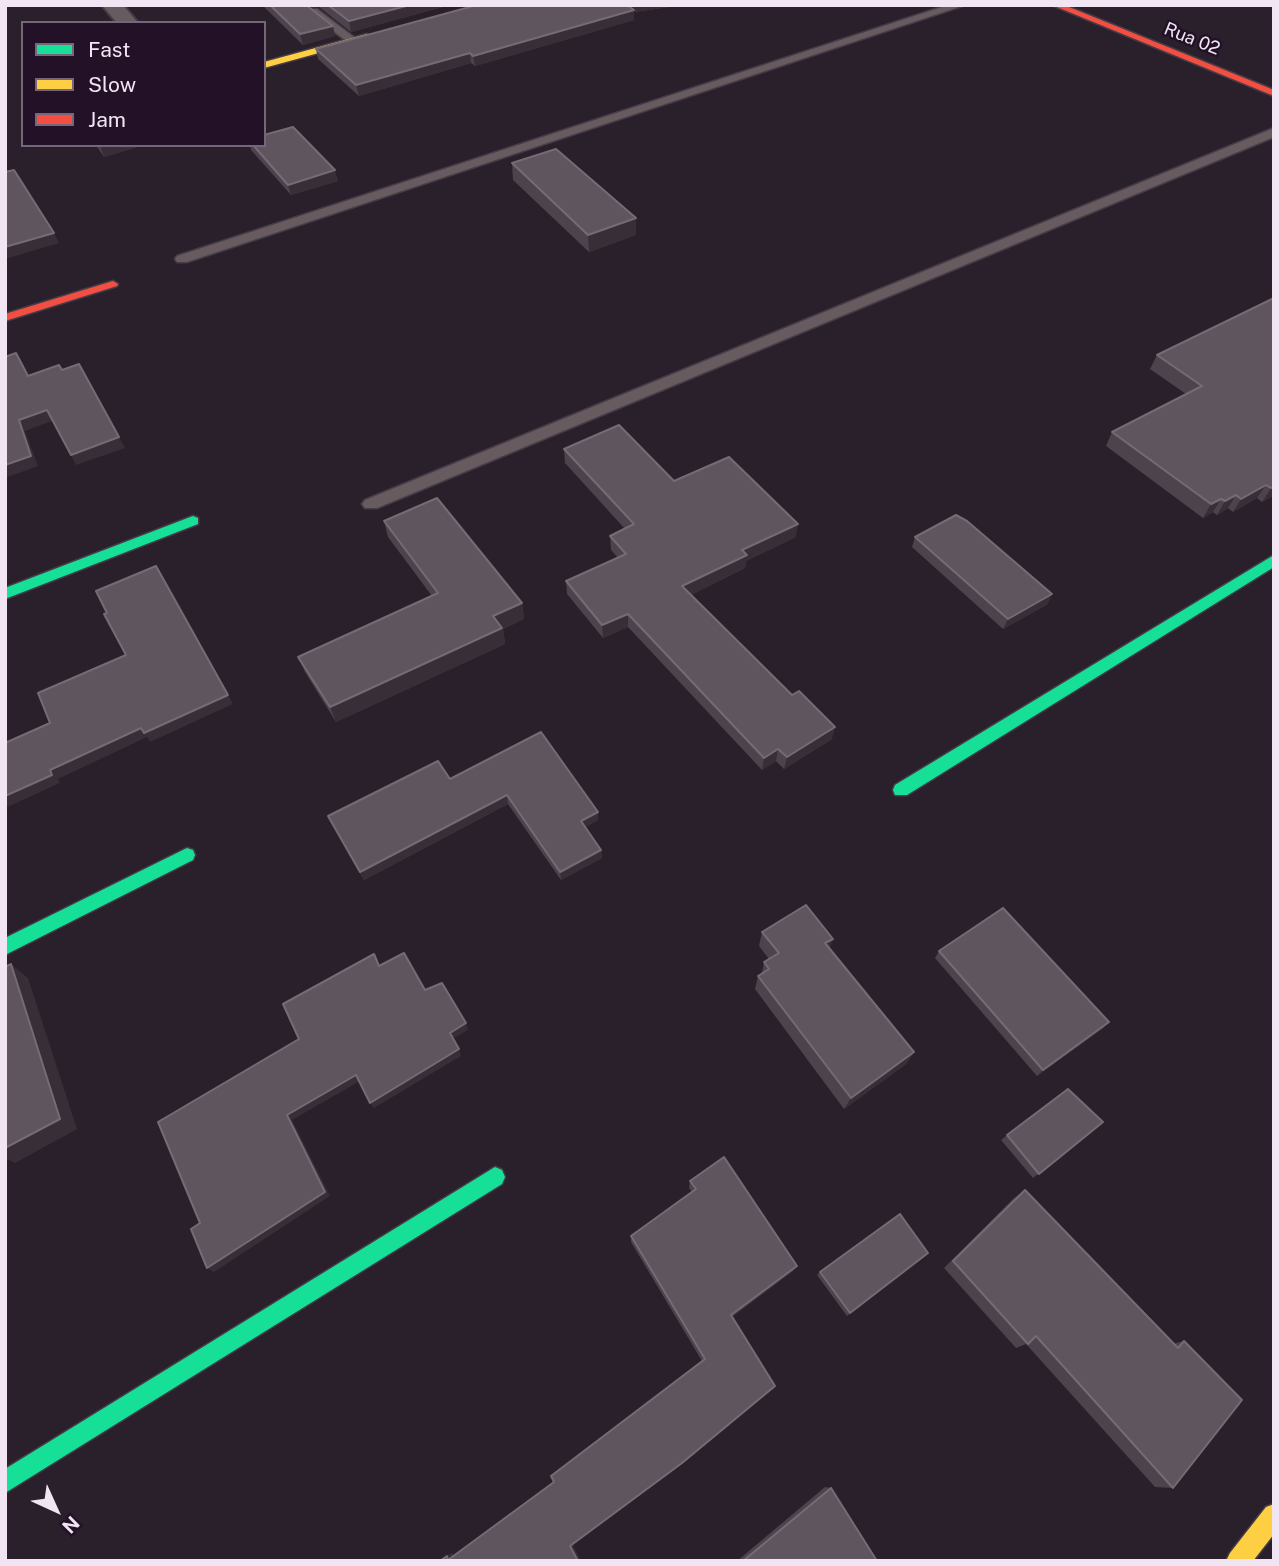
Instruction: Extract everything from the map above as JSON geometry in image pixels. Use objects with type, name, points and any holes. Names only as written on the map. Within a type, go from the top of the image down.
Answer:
[{"type":"street","points":[[112,5],[126,21]]},
{"type":"street","name":"Rua 02","points":[[1056,5],[1274,93]]},
{"type":"street","points":[[266,64],[378,34]]},
{"type":"street","points":[[5,318],[113,284]]},
{"type":"street","points":[[5,594],[193,521]]},
{"type":"street","points":[[901,790],[1274,560]]},
{"type":"street","points":[[5,947],[187,855]]},
{"type":"street","points":[[5,1482],[495,1177]]},
{"type":"street","points":[[1238,1561],[1274,1515]]},
{"type":"lane","points":[[182,259],[960,5]]},
{"type":"lane","points":[[313,11],[353,41]]},
{"type":"lane","points":[[371,503],[1274,132]]},
{"type":"building","points":[[270,5],[306,5],[333,26],[300,34]]},
{"type":"building","points":[[328,5],[410,5],[349,21]]},
{"type":"building","points":[[477,5],[627,5],[634,10],[473,56],[470,53],[356,85],[316,49]]},
{"type":"building","points":[[293,127],[335,170],[288,185],[255,147],[266,147],[266,134]]},
{"type":"building","points":[[556,149],[636,218],[588,235],[512,163]]},
{"type":"building","points":[[14,170],[54,233],[5,247],[5,172]]},
{"type":"building","points":[[1274,298],[1274,486],[1271,488],[1266,485],[1241,499],[1236,495],[1211,504],[1112,432],[1202,386],[1157,355]]},
{"type":"building","points":[[16,353],[28,376],[59,365],[62,370],[79,364],[119,437],[71,455],[47,410],[19,420],[31,456],[5,465],[5,357]]},
{"type":"building","points":[[619,425],[674,481],[729,457],[798,524],[742,550],[747,555],[682,586],[792,695],[799,691],[835,727],[787,757],[778,749],[764,758],[628,614],[602,625],[566,581],[626,554],[610,536],[634,524],[564,449]]},
{"type":"building","points":[[437,498],[522,603],[493,616],[502,628],[330,707],[298,657],[438,593],[384,521]]},
{"type":"building","points":[[956,515],[967,521],[1052,594],[1008,619],[915,537]]},
{"type":"building","points":[[156,566],[228,695],[144,733],[141,728],[50,770],[52,775],[5,796],[5,743],[50,723],[38,693],[126,655],[104,614],[107,613],[96,591]]},
{"type":"building","points":[[541,732],[598,812],[581,821],[601,850],[560,872],[507,795],[360,872],[328,816],[438,761],[450,779]]},
{"type":"building","points":[[806,905],[833,939],[825,943],[914,1052],[851,1098],[758,976],[769,969],[764,962],[779,953],[762,932]]},
{"type":"building","points":[[1003,908],[1109,1022],[1043,1070],[939,951]]},
{"type":"building","points":[[404,953],[425,990],[442,983],[466,1023],[450,1033],[459,1049],[370,1103],[356,1075],[287,1115],[325,1192],[207,1268],[191,1229],[200,1223],[158,1122],[299,1039],[283,1004],[374,954],[379,966]]},
{"type":"building","points":[[11,964],[60,1119],[5,1148],[5,967]]},
{"type":"building","points":[[1068,1089],[1103,1122],[1039,1174],[1007,1135]]},
{"type":"building","points":[[724,1157],[797,1266],[731,1315],[775,1386],[682,1463],[570,1546],[578,1561],[440,1561],[447,1556],[448,1560],[554,1482],[551,1476],[705,1359],[631,1236],[696,1189],[690,1181]]},
{"type":"building","points":[[1025,1190],[1178,1348],[1184,1341],[1242,1400],[1173,1488],[1036,1336],[1028,1344],[953,1261]]},
{"type":"building","points":[[900,1214],[928,1253],[850,1313],[820,1272]]},
{"type":"building","points":[[831,1488],[877,1561],[743,1561]]},
{"type":"traffic: fast","points":[[5,594],[193,521]]},
{"type":"traffic: fast","points":[[901,790],[1274,560]]},
{"type":"traffic: fast","points":[[5,947],[187,855]]},
{"type":"traffic: fast","points":[[5,1482],[495,1177]]},
{"type":"traffic: slow","points":[[266,64],[367,37]]},
{"type":"traffic: slow","points":[[1238,1561],[1274,1515]]},
{"type":"traffic: jam","points":[[1056,5],[1274,93]]},
{"type":"traffic: jam","points":[[5,318],[113,284]]}]
